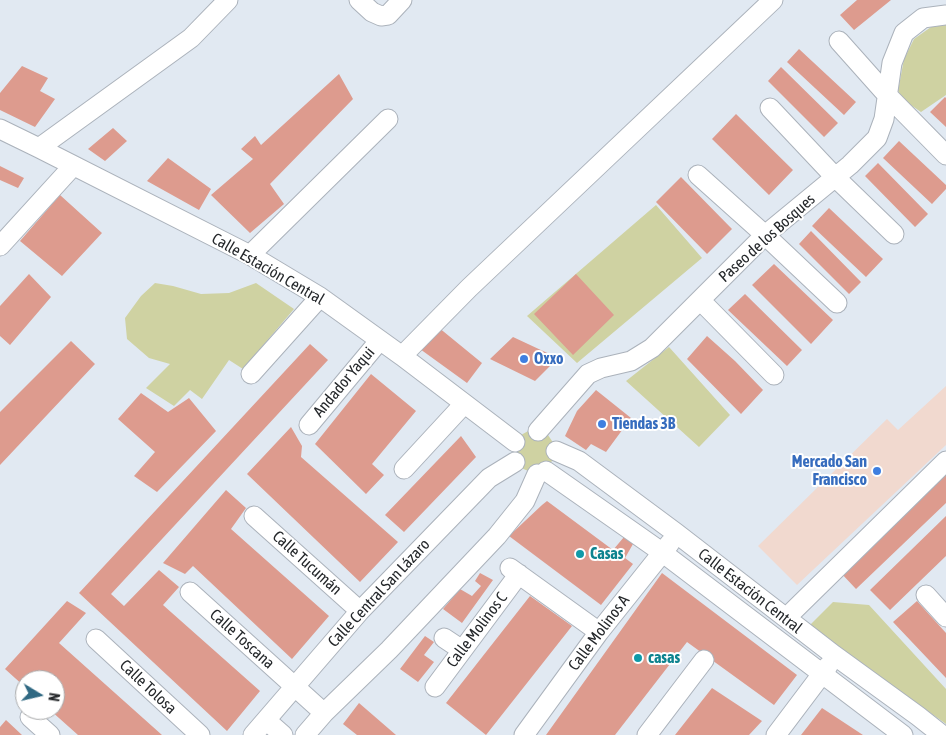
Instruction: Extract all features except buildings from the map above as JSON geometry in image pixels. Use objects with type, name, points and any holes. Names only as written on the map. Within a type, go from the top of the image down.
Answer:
[{"type":"street","points":[[39,148],[192,38],[228,0]]},
{"type":"street","points":[[359,0],[372,12],[381,16],[388,15],[402,0]]},
{"type":"street","points":[[402,356],[469,288],[773,0]]},
{"type":"street","name":"Paseo de los Bosques","points":[[538,431],[588,374],[602,368],[631,361],[652,348],[765,235],[836,177],[877,138],[884,119],[892,64],[904,33],[924,18],[946,15]]},
{"type":"street","points":[[839,42],[888,96],[946,155]]},
{"type":"street","points":[[770,108],[894,234]]},
{"type":"street","points":[[250,255],[388,120]]},
{"type":"street","name":"Calle Estación Central","points":[[0,130],[250,255],[320,297],[516,442]]},
{"type":"street","points":[[0,246],[73,166]]},
{"type":"street","points":[[698,175],[837,303]]},
{"type":"street","points":[[251,374],[320,297]]},
{"type":"street","points":[[700,300],[774,375]]},
{"type":"street","name":"Andador Yaqui","points":[[309,425],[380,340]]},
{"type":"street","points":[[404,469],[464,404]]},
{"type":"street","points":[[312,733],[324,713],[389,650],[497,536],[525,501],[542,472],[554,462],[556,451],[554,442],[548,435],[538,431],[530,431],[521,435],[516,442],[513,455],[515,462],[520,469],[528,473],[542,472]]},
{"type":"street","name":"Calle Estación Central","points":[[556,451],[579,461],[834,656],[942,735]]},
{"type":"street","points":[[786,618],[946,461]]},
{"type":"street","name":"Calle Central San Lázaro","points":[[253,735],[360,611],[489,478],[515,462]]},
{"type":"street","name":"Calle Estación Central","points":[[542,472],[663,552],[903,735]]},
{"type":"street","name":"Calle Tucumán","points":[[254,516],[360,611]]},
{"type":"street","name":"Calle Molinos A","points":[[524,735],[598,632],[676,534]]},
{"type":"street","name":"Calle Molinos C","points":[[435,687],[514,571],[598,632]]},
{"type":"street","name":"Calle Toscana","points":[[190,592],[324,713]]},
{"type":"street","points":[[926,595],[946,616]]},
{"type":"street","points":[[444,638],[462,650]]},
{"type":"street","name":"Calle Tolosa","points":[[96,639],[200,735]]},
{"type":"street","points":[[776,735],[822,675],[834,656]]},
{"type":"street","points":[[647,735],[704,660]]},
{"type":"street","points":[[33,720],[50,735]]},
{"type":"street","points":[[266,720],[283,735]]},
{"type":"shaded area","name":"Mercado San Francisco","points":[[946,386],[946,445],[797,585],[758,546],[887,419],[898,430]]},
{"type":"green space","points":[[946,25],[946,95],[921,112],[905,101],[898,91],[904,59],[914,39],[931,27]]},
{"type":"green space","points":[[656,205],[702,258],[577,363],[527,316]]},
{"type":"green space","points":[[155,283],[201,294],[229,293],[256,283],[294,309],[243,369],[229,360],[202,399],[190,390],[174,406],[146,388],[170,364],[149,358],[127,339],[125,318],[141,296]]},
{"type":"green space","points":[[669,347],[730,415],[699,447],[626,381]]},
{"type":"green space","points":[[530,430],[548,435],[554,444],[555,456],[550,464],[535,474],[519,467],[514,459],[514,445],[521,435]]},
{"type":"green space","points":[[833,602],[869,605],[946,689],[946,724],[809,626]]},
{"type":"place","name":"Oxxo","points":[[524,359]]},
{"type":"place","name":"Tiendas 3B","points":[[602,424]]},
{"type":"place","name":"Mercado San Francisco","points":[[877,471]]},
{"type":"place","name":"Casas","points":[[580,554]]},
{"type":"place","name":"casas","points":[[638,658]]}]
